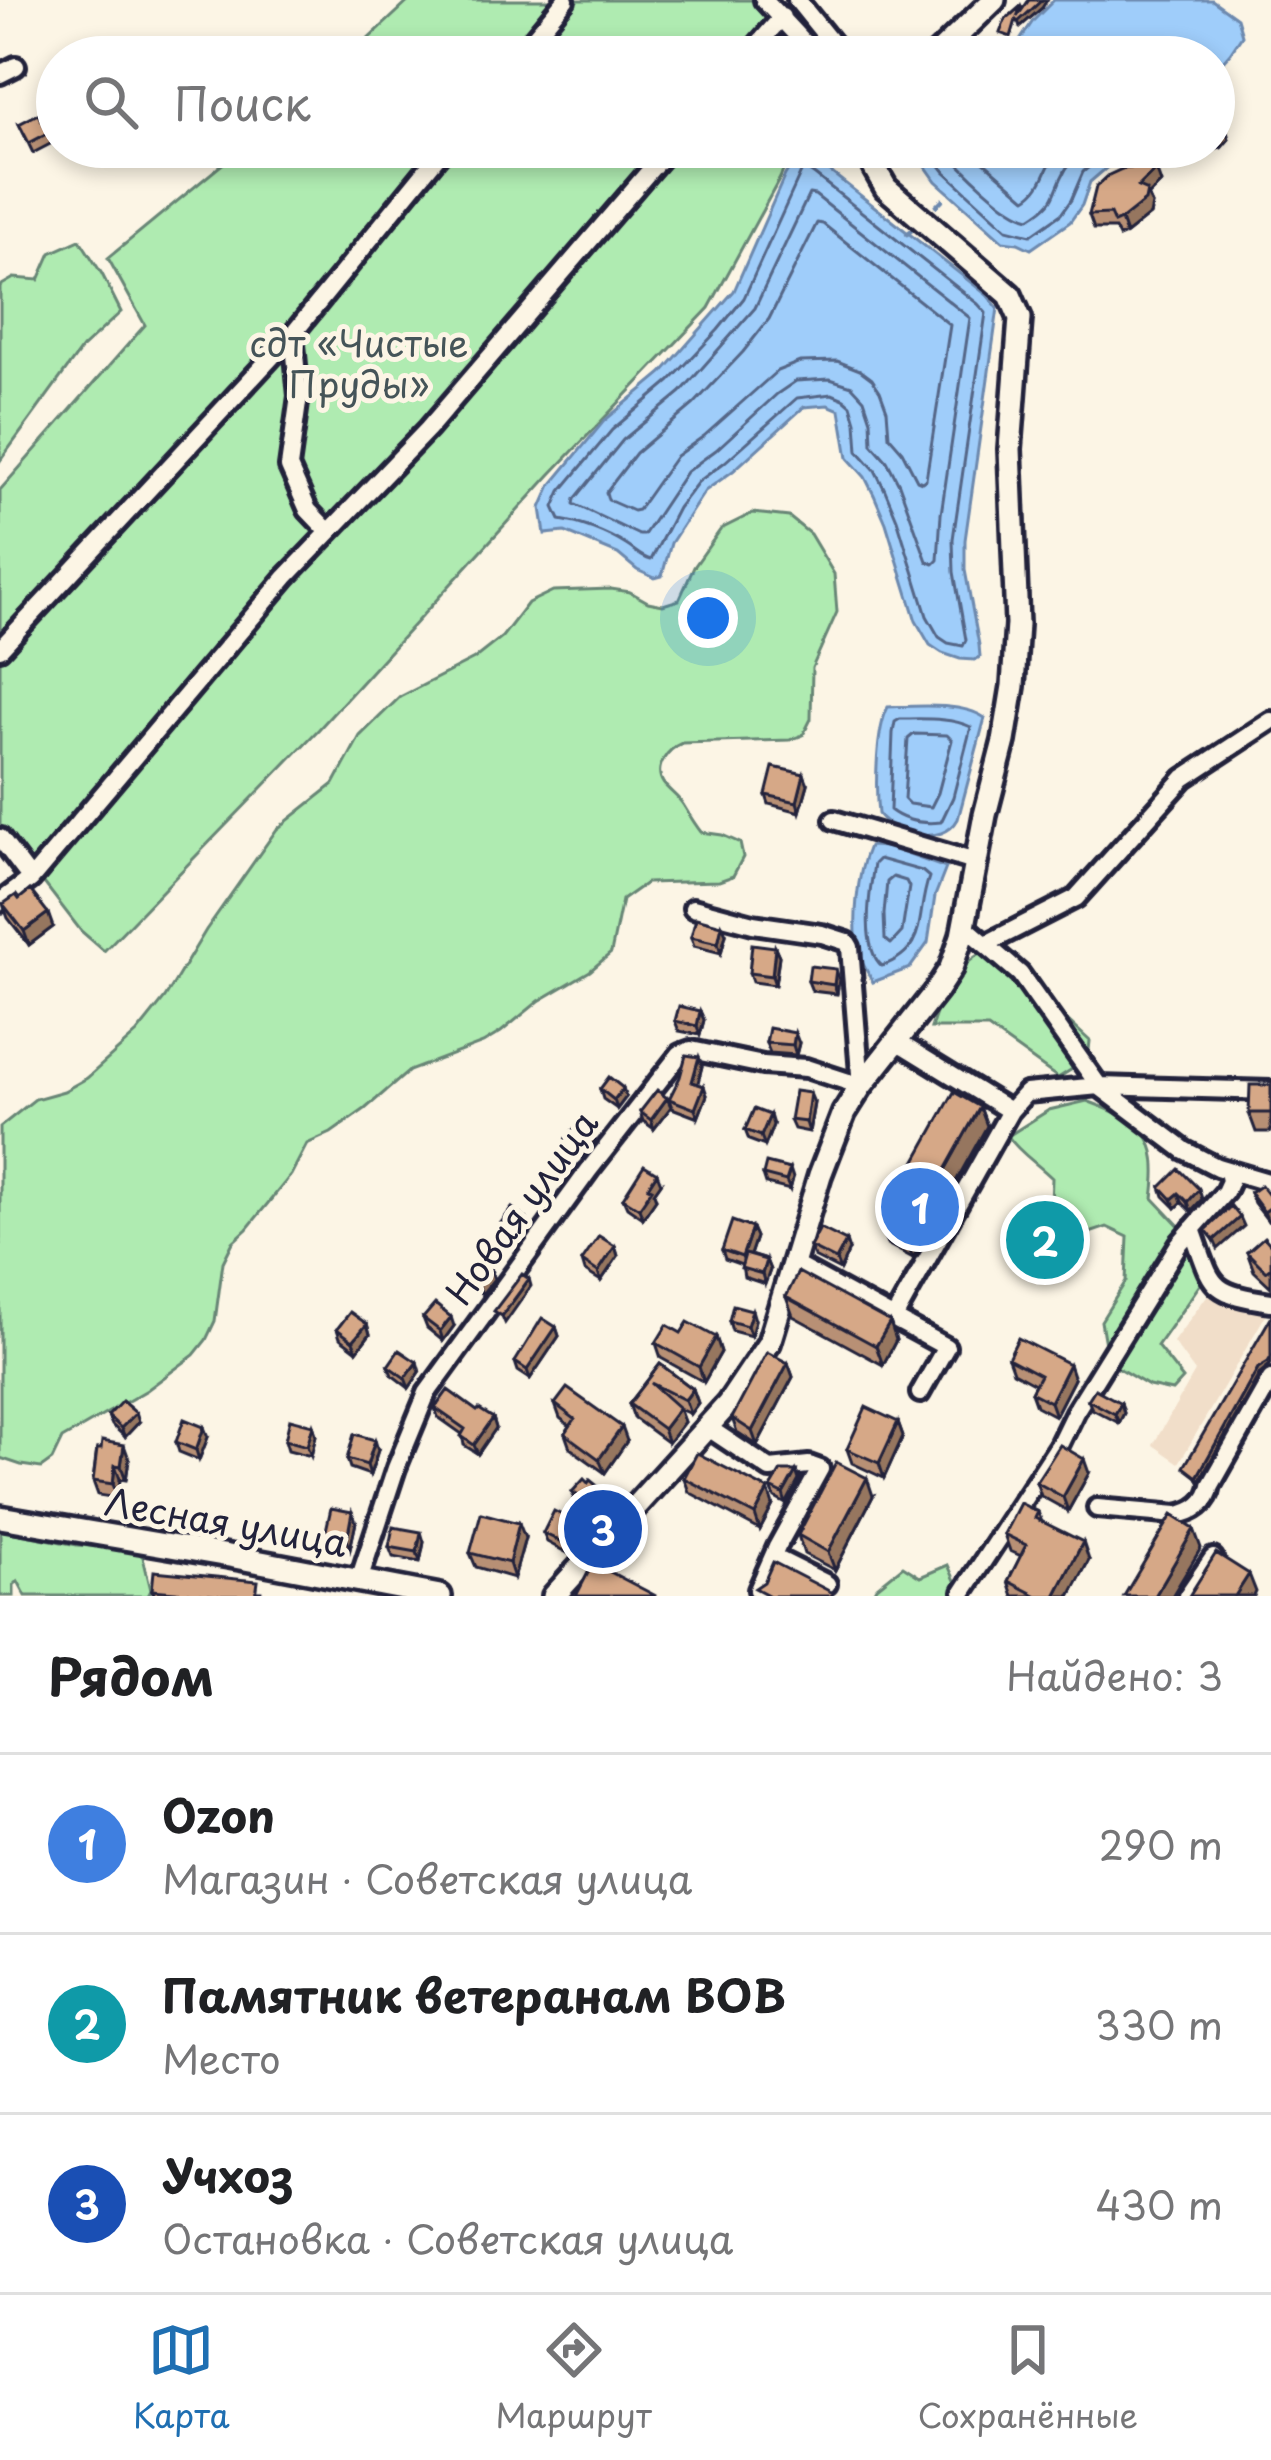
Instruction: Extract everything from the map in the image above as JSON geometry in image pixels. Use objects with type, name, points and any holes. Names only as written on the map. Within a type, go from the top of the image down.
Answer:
[{"type":"main road","points":[[957,36],[994,0]]},
{"type":"main road","points":[[554,1596],[728,1404],[769,1343],[844,1113],[951,968],[964,926],[1012,686],[1017,624],[1010,448],[1020,318],[1010,296],[886,188],[875,168]]},
{"type":"main road","name":"Лесная улица","points":[[0,1517],[440,1596]]},
{"type":"street","points":[[535,36],[565,0]]},
{"type":"street","points":[[764,0],[799,36]]},
{"type":"street","points":[[797,0],[826,36]]},
{"type":"street","points":[[765,36],[782,16]]},
{"type":"street","points":[[0,649],[293,334],[428,168]]},
{"type":"street","points":[[0,902],[31,879],[286,577],[428,429],[652,168]]},
{"type":"street","points":[[293,334],[299,396],[289,467],[308,510],[328,531]]},
{"type":"street","points":[[986,944],[1076,898],[1184,778],[1271,721]]},
{"type":"street","points":[[834,820],[976,862]]},
{"type":"street","points":[[0,838],[31,879]]},
{"type":"street","points":[[693,908],[848,942],[861,1086]]},
{"type":"street","points":[[964,926],[1020,974],[1099,1086],[1184,1150],[1228,1171],[1271,1183]]},
{"type":"street","points":[[896,1041],[1010,1111]]},
{"type":"street","name":"Новая улица","points":[[359,1580],[396,1468],[428,1393],[589,1170],[680,1054],[691,1050],[763,1065],[806,1068],[861,1086]]},
{"type":"street","points":[[893,1320],[1010,1111],[1026,1094],[1099,1086],[1271,1091]]},
{"type":"street","points":[[964,1592],[1059,1445],[1178,1244],[1226,1192],[1228,1171]]},
{"type":"street","points":[[1192,1229],[1214,1285],[1234,1297],[1271,1302]]},
{"type":"street","points":[[793,1264],[946,1347],[920,1393]]},
{"type":"street","points":[[1097,1508],[1177,1515],[1199,1506],[1209,1496],[1271,1379]]},
{"type":"street","points":[[707,1427],[770,1468],[809,1465],[825,1471],[773,1556],[758,1590]]},
{"type":"street","points":[[773,1556],[827,1584]]},
{"type":"street","points":[[1187,1596],[1213,1558]]},
{"type":"shaded area","points":[[1209,1293],[1268,1311],[1179,1463],[1153,1445],[1195,1372],[1173,1342]]},
{"type":"green space","points":[[410,0],[752,0],[789,36],[371,36]]},
{"type":"green space","name":"сдт «Чистые Пруды»","points":[[217,168],[784,168],[709,308],[319,729],[104,951],[81,931],[0,826],[0,490],[145,325],[108,258]]},
{"type":"green space","points":[[80,240],[121,312],[82,348],[0,461],[0,286],[14,278],[39,280],[51,253]]},
{"type":"green space","points":[[753,513],[789,517],[810,534],[834,574],[837,612],[812,668],[811,719],[803,735],[790,740],[682,743],[661,765],[663,783],[701,832],[740,843],[743,857],[733,876],[719,881],[646,883],[622,900],[611,953],[590,971],[483,1043],[409,1071],[365,1109],[307,1144],[291,1175],[233,1242],[223,1262],[215,1321],[194,1355],[147,1390],[62,1439],[52,1460],[41,1468],[0,1458],[0,1127],[35,1099],[87,1078],[137,1033],[277,829],[334,784],[360,736],[400,697],[474,659],[502,637],[528,603],[553,591],[611,589],[663,605],[679,600],[694,567],[721,529]]},
{"type":"green space","points":[[987,949],[1035,979],[1063,1016],[1090,1041],[1088,1059],[1058,1078],[988,1028],[931,1028],[950,982]]},
{"type":"green space","points":[[1087,1101],[1122,1116],[1144,1133],[1154,1159],[1153,1198],[1200,1248],[1201,1283],[1157,1346],[1183,1379],[1172,1391],[1149,1386],[1108,1362],[1101,1321],[1126,1281],[1128,1237],[1107,1227],[1081,1236],[1051,1205],[1052,1178],[1008,1136],[1049,1110]]},
{"type":"green space","points":[[0,1530],[77,1545],[135,1549],[143,1557],[151,1590],[148,1596],[26,1596],[18,1581],[14,1596],[0,1596]]},
{"type":"green space","points":[[948,1565],[962,1596],[872,1596],[903,1566],[920,1577]]},
{"type":"water","points":[[1054,0],[1212,0],[1237,18],[1242,35],[1235,46],[1235,36],[1023,36]]},
{"type":"water","points":[[789,168],[825,168],[998,308],[965,540],[965,570],[980,657],[975,660],[942,653],[930,645],[916,621],[886,523],[865,477],[848,458],[840,410],[828,405],[804,407],[705,491],[671,543],[662,576],[637,570],[618,554],[565,532],[545,534],[541,508],[551,485],[604,421],[662,373],[734,291]]},
{"type":"water","points":[[927,168],[1106,168],[1090,182],[1070,222],[1031,249],[1003,241]]},
{"type":"water","points":[[888,707],[952,707],[985,718],[958,819],[941,833],[906,832],[878,814],[879,744]]},
{"type":"water","points":[[869,846],[887,847],[946,868],[935,896],[928,943],[910,968],[873,982],[859,955],[856,929],[859,885]]},
{"type":"building","points":[[1029,0],[1042,0],[1016,20],[1011,36],[1000,33],[1005,20],[1021,6],[1017,17]]},
{"type":"building","points":[[36,115],[36,139],[29,143],[19,124]]},
{"type":"building","points":[[1122,169],[1156,169],[1138,187],[1147,191],[1145,201],[1114,223],[1110,214],[1089,215],[1096,187]]},
{"type":"building","points":[[773,767],[804,774],[797,802],[766,795]]},
{"type":"building","points":[[30,890],[48,913],[24,931],[3,904]]},
{"type":"building","points":[[696,918],[722,925],[718,943],[691,937]]},
{"type":"building","points":[[752,944],[775,947],[772,976],[749,973]]},
{"type":"building","points":[[810,966],[836,969],[834,985],[808,981]]},
{"type":"building","points":[[679,1006],[700,1011],[697,1026],[675,1021]]},
{"type":"building","points":[[769,1028],[795,1033],[793,1045],[766,1043]]},
{"type":"building","points":[[686,1055],[699,1057],[692,1082],[704,1086],[695,1109],[669,1099]]},
{"type":"building","points":[[609,1077],[623,1088],[614,1100],[600,1089]]},
{"type":"building","points":[[1250,1085],[1271,1085],[1271,1113],[1249,1113]]},
{"type":"building","points":[[657,1090],[667,1098],[651,1120],[640,1112]]},
{"type":"building","points":[[795,1091],[810,1093],[806,1122],[790,1120]]},
{"type":"building","points":[[954,1092],[980,1107],[906,1240],[880,1225]]},
{"type":"building","points":[[754,1109],[770,1115],[761,1136],[745,1130]]},
{"type":"building","points":[[579,1122],[592,1131],[578,1149],[566,1139]]},
{"type":"building","points":[[766,1163],[790,1169],[786,1181],[763,1175]]},
{"type":"building","points":[[644,1165],[657,1173],[639,1208],[623,1198]]},
{"type":"building","points":[[1179,1169],[1199,1189],[1188,1202],[1179,1193],[1172,1199],[1161,1187]]},
{"type":"building","points":[[1261,1185],[1271,1198],[1271,1207],[1264,1212],[1250,1193]]},
{"type":"building","points":[[1231,1206],[1240,1217],[1214,1240],[1206,1230]]},
{"type":"building","points":[[512,1208],[527,1220],[515,1236],[500,1224]]},
{"type":"building","points":[[732,1221],[752,1228],[742,1257],[722,1250]]},
{"type":"building","points":[[820,1228],[846,1241],[836,1260],[810,1247]]},
{"type":"building","points":[[599,1236],[615,1246],[598,1272],[582,1261]]},
{"type":"building","points":[[1264,1237],[1271,1245],[1271,1267],[1266,1271],[1247,1252]]},
{"type":"building","points":[[745,1254],[766,1260],[762,1274],[741,1268]]},
{"type":"building","points":[[481,1262],[491,1269],[478,1285],[469,1277]]},
{"type":"building","points":[[798,1272],[890,1322],[876,1346],[786,1297]]},
{"type":"building","points":[[522,1274],[529,1279],[502,1316],[494,1311]]},
{"type":"building","points":[[435,1304],[451,1317],[440,1331],[423,1318]]},
{"type":"building","points":[[733,1305],[752,1310],[747,1326],[729,1321]]},
{"type":"building","points":[[350,1312],[367,1324],[353,1341],[337,1329]]},
{"type":"building","points":[[1271,1317],[1271,1357],[1258,1368],[1197,1477],[1184,1467]]},
{"type":"building","points":[[542,1318],[556,1327],[527,1370],[515,1362]]},
{"type":"building","points":[[688,1322],[716,1337],[699,1367],[656,1343],[667,1325],[681,1333]]},
{"type":"building","points":[[1018,1338],[1069,1364],[1050,1402],[1031,1392],[1040,1375],[1008,1358]]},
{"type":"building","points":[[399,1350],[417,1362],[405,1378],[388,1366]]},
{"type":"building","points":[[767,1352],[788,1363],[752,1431],[732,1418]]},
{"type":"building","points":[[660,1364],[693,1389],[685,1400],[651,1383],[679,1408],[663,1429],[629,1404]]},
{"type":"building","points":[[567,1388],[622,1427],[599,1459],[565,1434],[575,1419],[555,1404]]},
{"type":"building","points":[[1095,1389],[1121,1403],[1115,1414],[1088,1400]]},
{"type":"building","points":[[448,1390],[493,1418],[474,1445],[461,1436],[465,1429],[435,1408]]},
{"type":"building","points":[[122,1401],[136,1413],[121,1428],[108,1416]]},
{"type":"building","points":[[866,1407],[898,1422],[879,1463],[847,1449]]},
{"type":"building","points":[[184,1419],[204,1427],[196,1450],[176,1442]]},
{"type":"building","points":[[290,1419],[313,1425],[307,1446],[285,1440]]},
{"type":"building","points":[[354,1434],[375,1440],[367,1465],[347,1459]]},
{"type":"building","points":[[102,1441],[124,1445],[113,1484],[93,1481]]},
{"type":"building","points":[[1060,1445],[1084,1459],[1063,1497],[1036,1482]]},
{"type":"building","points":[[697,1453],[768,1490],[755,1515],[684,1478]]},
{"type":"building","points":[[836,1462],[867,1478],[828,1552],[798,1535]]},
{"type":"building","points":[[781,1471],[796,1471],[783,1494],[771,1488]]},
{"type":"building","points":[[584,1479],[606,1493],[589,1512],[572,1492]]},
{"type":"building","points":[[1020,1503],[1038,1512],[1035,1518],[1083,1542],[1055,1596],[1037,1596],[1008,1581],[1026,1545],[1004,1534]]},
{"type":"building","points":[[331,1508],[352,1512],[347,1539],[325,1535]]},
{"type":"building","points":[[554,1511],[580,1524],[568,1545],[543,1533]]},
{"type":"building","points":[[481,1513],[519,1523],[509,1563],[470,1553]]},
{"type":"building","points":[[1172,1515],[1194,1529],[1155,1596],[1124,1596]]},
{"type":"building","points":[[393,1527],[421,1532],[417,1552],[389,1547]]},
{"type":"building","points":[[1216,1553],[1249,1574],[1235,1596],[1189,1596]]},
{"type":"building","points":[[773,1562],[833,1593],[770,1596],[755,1588],[764,1582]]},
{"type":"building","points":[[593,1563],[656,1596],[576,1596]]},
{"type":"building","points":[[154,1571],[258,1581],[256,1596],[152,1590]]},
{"type":"waterway","points":[[936,206],[942,200]]},
{"type":"waterway","points":[[907,234],[913,229]]},
{"type":"place","name":"Ozon","points":[[920,1207]]},
{"type":"place","name":"Памятник ветеранам ВОВ","points":[[1045,1240]]},
{"type":"place","name":"Учхоз","points":[[603,1529]]}]
